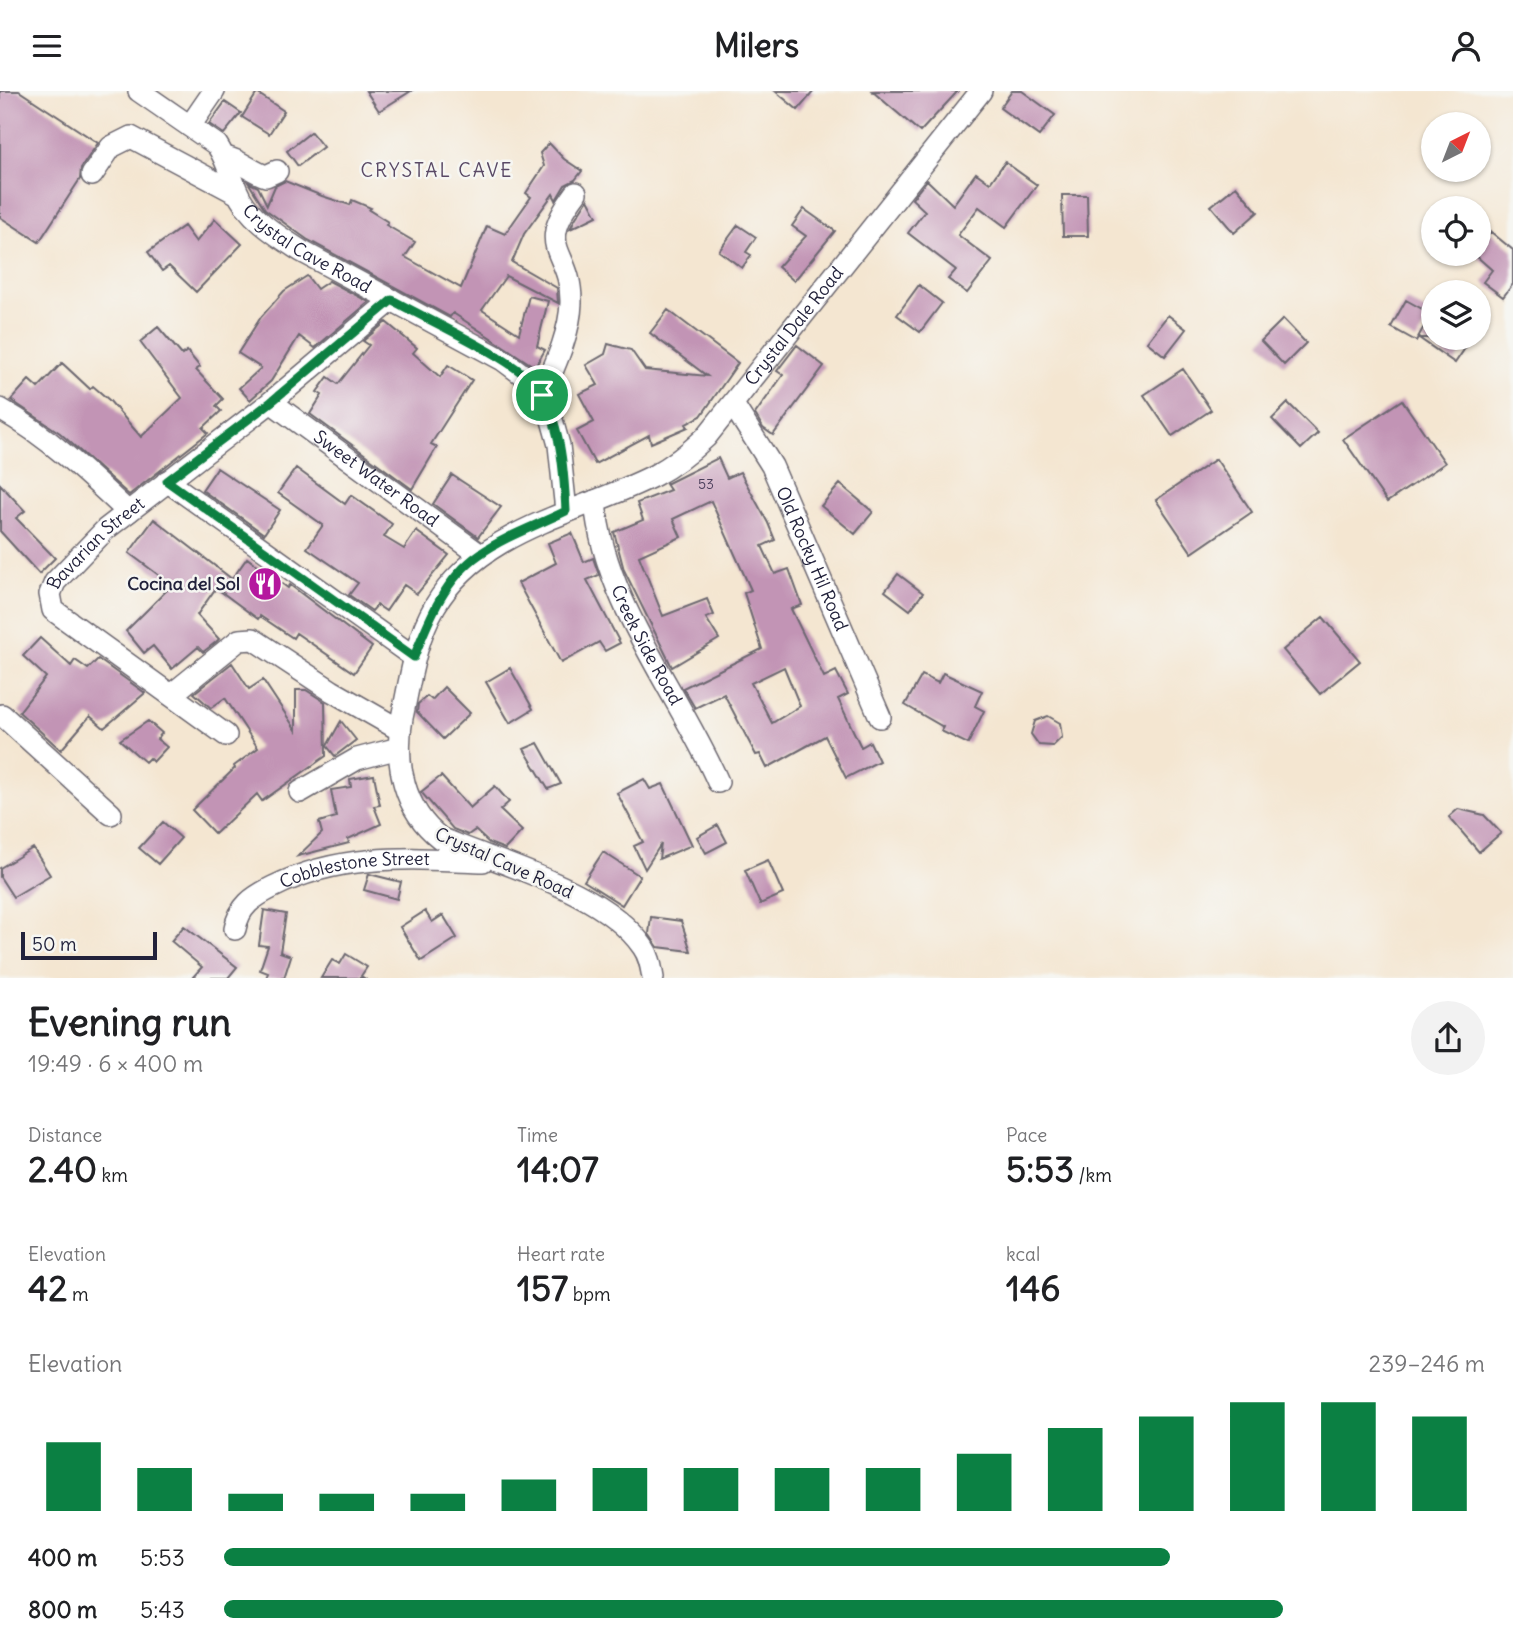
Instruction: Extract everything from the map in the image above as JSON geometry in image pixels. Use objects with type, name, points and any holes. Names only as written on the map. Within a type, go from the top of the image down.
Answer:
[{"type":"street","name":"Crystal Cave Road","points":[[139,91],[206,135],[225,157],[238,194],[276,235],[503,360],[535,384],[542,395],[559,445],[566,511],[479,554],[453,581],[434,608],[414,657],[400,739],[403,782],[424,825],[440,838],[544,879],[589,901],[616,921],[643,947],[649,958],[653,978]]},
{"type":"street","points":[[190,125],[214,91]]},
{"type":"street","name":"Crystal Dale Road","points":[[566,511],[595,502],[656,475],[683,458],[734,406],[885,209],[981,91]]},
{"type":"street","points":[[92,175],[111,147],[131,137],[238,194]]},
{"type":"street","points":[[225,157],[239,160],[254,172],[266,176],[277,171]]},
{"type":"street","points":[[542,395],[567,329],[571,302],[554,233],[561,213],[576,193]]},
{"type":"street","name":"Bavarian Street","points":[[226,736],[53,610],[50,603],[55,582],[106,529],[271,402],[392,300]]},
{"type":"street","name":"Sweet Water Road","points":[[271,402],[479,554]]},
{"type":"street","name":"Old Rocky Hil Road","points":[[734,406],[772,466],[880,717]]},
{"type":"street","points":[[0,409],[20,420],[92,477],[128,512]]},
{"type":"street","points":[[167,481],[414,657]]},
{"type":"street","name":"Creek Side Road","points":[[595,502],[599,532],[623,599],[670,691],[699,739],[718,782]]},
{"type":"street","points":[[171,695],[239,640],[253,639],[400,739]]},
{"type":"street","points":[[1,715],[111,814]]},
{"type":"street","points":[[300,792],[356,759],[400,739]]},
{"type":"street","name":"Cobblestone Street","points":[[235,929],[241,910],[251,899],[286,881],[325,866],[394,857],[496,862]]},
{"type":"building","points":[[0,91],[19,91],[98,143],[81,168],[80,179],[39,242],[0,217]]},
{"type":"building","points":[[366,91],[411,91],[379,111]]},
{"type":"building","points":[[775,91],[814,91],[798,110]]},
{"type":"building","points":[[872,91],[958,91],[920,132]]},
{"type":"building","points":[[1012,91],[1022,91],[1055,115],[1039,136],[1000,108]]},
{"type":"building","points":[[257,93],[284,111],[269,134],[242,117]]},
{"type":"building","points":[[225,102],[241,113],[224,134],[209,124]]},
{"type":"building","points":[[311,132],[323,147],[298,166],[287,151]]},
{"type":"building","points":[[549,143],[564,159],[582,171],[575,180],[565,185],[556,200],[553,194],[524,234],[512,262],[557,288],[558,303],[506,276],[482,310],[519,334],[529,296],[548,301],[537,346],[545,350],[535,367],[453,313],[450,317],[308,240],[265,209],[248,182],[258,187],[267,205],[275,186],[285,181],[350,205],[352,200],[371,208],[369,210],[388,222],[386,225],[415,242],[405,257],[461,288],[487,226],[505,234],[531,197],[526,193],[544,166],[540,153]]},
{"type":"building","points":[[1005,162],[1037,185],[1006,227],[979,207],[958,235],[992,261],[967,293],[948,279],[956,270],[908,233],[925,211],[912,199],[927,180],[953,205],[976,173],[990,183]]},
{"type":"building","points":[[1236,186],[1258,212],[1234,233],[1211,206]]},
{"type":"building","points":[[1062,195],[1087,195],[1088,236],[1063,236]]},
{"type":"building","points":[[588,199],[597,216],[570,229],[575,219]]},
{"type":"building","points":[[804,209],[835,231],[794,281],[778,267],[806,236],[792,226]]},
{"type":"building","points":[[215,219],[242,244],[196,292],[169,266],[162,271],[148,252],[184,226],[196,242]]},
{"type":"building","points":[[738,225],[756,237],[746,252],[751,255],[742,268],[719,251]]},
{"type":"building","points":[[1491,232],[1513,250],[1513,284],[1503,297],[1491,288],[1491,280],[1484,280],[1492,270],[1488,266],[1491,266]]},
{"type":"building","points":[[307,276],[317,289],[329,281],[369,302],[315,348],[299,336],[271,381],[250,400],[239,388],[261,368],[238,353],[261,317],[284,291]]},
{"type":"building","points":[[919,285],[942,303],[920,332],[897,315]]},
{"type":"building","points":[[1406,300],[1421,308],[1421,332],[1416,341],[1391,327]]},
{"type":"building","points":[[668,310],[738,363],[701,416],[686,424],[688,427],[651,443],[649,435],[595,464],[577,431],[594,422],[579,394],[598,385],[586,365],[605,354],[608,344],[631,350],[645,370],[707,376],[650,333]]},
{"type":"building","points":[[1168,315],[1186,329],[1165,356],[1147,342]]},
{"type":"building","points":[[1283,319],[1306,343],[1284,365],[1261,341]]},
{"type":"building","points":[[386,322],[417,348],[413,353],[440,377],[448,365],[472,380],[431,444],[437,447],[412,489],[310,414],[322,395],[317,392],[328,377],[338,384],[369,345],[363,341]]},
{"type":"building","points":[[158,327],[182,355],[187,351],[200,367],[196,370],[223,399],[216,406],[221,411],[203,428],[208,433],[129,495],[60,433],[11,400],[29,380],[38,388],[62,363],[90,389],[93,386],[109,400],[141,437],[182,398],[140,342]]},
{"type":"building","points":[[797,345],[824,366],[773,435],[763,428],[755,414],[783,375],[777,371]]},
{"type":"building","points":[[1436,350],[1464,350],[1455,363]]},
{"type":"building","points":[[1183,369],[1211,410],[1172,436],[1144,395]]},
{"type":"building","points":[[1402,400],[1445,463],[1387,502],[1343,439]]},
{"type":"building","points":[[1288,403],[1318,433],[1301,449],[1272,419]]},
{"type":"building","points":[[718,458],[727,478],[740,472],[775,540],[762,546],[775,574],[789,569],[802,605],[791,609],[824,677],[836,671],[848,694],[838,699],[861,747],[870,742],[879,761],[846,778],[825,736],[767,768],[760,754],[756,755],[724,694],[695,708],[683,688],[762,649],[744,593],[751,590],[711,501],[673,519],[681,537],[639,556],[663,616],[707,599],[714,615],[706,618],[719,639],[672,667],[624,570],[614,532],[643,520],[637,503],[670,490],[666,484]],"holes":[[[784,667],[800,706],[772,723],[751,683]]]},
{"type":"building","points":[[1216,459],[1252,512],[1192,553],[1156,500]]},
{"type":"building","points":[[217,468],[280,510],[264,534],[202,490]]},
{"type":"building","points":[[296,468],[345,504],[351,495],[392,524],[384,537],[404,549],[416,531],[449,555],[417,594],[404,585],[386,611],[377,605],[372,611],[349,595],[358,583],[307,548],[323,525],[278,493]]},
{"type":"building","points":[[452,475],[501,507],[478,537],[433,504]]},
{"type":"building","points":[[0,484],[25,511],[16,518],[55,558],[39,574],[0,531]]},
{"type":"building","points":[[840,484],[873,512],[855,534],[821,506]]},
{"type":"building","points":[[154,519],[232,579],[247,558],[288,588],[290,585],[372,647],[354,673],[296,633],[293,638],[260,616],[258,619],[216,588],[197,615],[219,639],[216,642],[203,652],[198,647],[172,669],[153,646],[144,653],[126,631],[172,585],[129,553]]},
{"type":"building","points":[[572,533],[584,562],[593,558],[599,575],[587,580],[620,643],[605,651],[599,642],[561,663],[518,583],[556,563],[548,543]]},
{"type":"building","points":[[898,574],[923,593],[910,610],[885,591]]},
{"type":"building","points":[[1323,617],[1360,661],[1320,694],[1283,650]]},
{"type":"building","points":[[40,638],[71,666],[75,660],[88,669],[98,659],[145,693],[104,728],[90,716],[61,750],[19,712],[46,677],[23,656]]},
{"type":"building","points":[[232,663],[249,689],[263,680],[296,730],[296,690],[306,690],[325,702],[326,756],[262,801],[257,794],[215,834],[192,810],[235,768],[234,766],[258,748],[225,698],[211,708],[194,693]]},
{"type":"building","points":[[510,668],[533,709],[510,723],[486,682]]},
{"type":"building","points":[[943,673],[982,691],[975,706],[984,711],[968,744],[941,731],[943,727],[905,705],[922,675],[938,683]]},
{"type":"building","points":[[444,687],[470,713],[443,739],[417,712],[418,704],[427,696],[432,700]]},
{"type":"building","points":[[1048,716],[1060,723],[1062,737],[1053,746],[1039,745],[1031,734],[1035,721]]},
{"type":"building","points":[[148,721],[162,733],[157,739],[167,747],[153,762],[149,758],[145,762],[120,740]]},
{"type":"building","points":[[341,721],[356,740],[335,756],[327,746]]},
{"type":"building","points":[[538,743],[561,784],[548,789],[524,749]]},
{"type":"building","points":[[374,775],[380,805],[374,806],[381,824],[348,839],[349,843],[298,856],[322,833],[319,822],[336,817],[331,790],[351,787],[350,779]]},
{"type":"building","points":[[441,776],[470,808],[495,786],[509,802],[500,810],[522,831],[505,849],[489,843],[475,830],[468,835],[453,829],[421,792]]},
{"type":"building","points":[[644,779],[650,789],[663,784],[692,845],[659,859],[661,844],[645,869],[634,846],[643,842],[617,793]]},
{"type":"building","points":[[1458,809],[1484,815],[1501,833],[1479,852],[1449,817]]},
{"type":"building","points":[[163,822],[181,838],[158,864],[139,848]]},
{"type":"building","points":[[718,825],[727,842],[706,853],[697,837]]},
{"type":"building","points":[[33,848],[50,875],[13,897],[0,877],[0,868]]},
{"type":"building","points":[[603,852],[640,876],[622,905],[584,881]]},
{"type":"building","points":[[768,860],[783,894],[760,904],[745,870]]},
{"type":"building","points":[[369,874],[401,882],[397,899],[364,890]]},
{"type":"building","points":[[264,910],[286,914],[280,952],[291,956],[284,978],[266,978],[268,973],[260,970],[268,946],[259,945]]},
{"type":"building","points":[[425,911],[432,922],[443,915],[457,938],[421,961],[400,927]]},
{"type":"building","points":[[651,917],[681,921],[691,951],[658,947],[649,934]]},
{"type":"building","points":[[184,926],[237,967],[228,978],[192,978],[202,967],[171,941]]},
{"type":"building","points":[[346,954],[367,967],[361,976],[364,978],[321,978],[332,960],[340,964]]},
{"type":"place","name":"Cocina del Sol","points":[[265,584]]},
{"type":"district","name":"CRYSTAL CAVE","points":[[437,170]]},
{"type":"route","points":[[392,300],[503,360],[535,384],[542,395],[559,445],[566,511],[479,554],[453,581],[434,608],[414,657],[167,481],[271,402],[392,300]]}]
